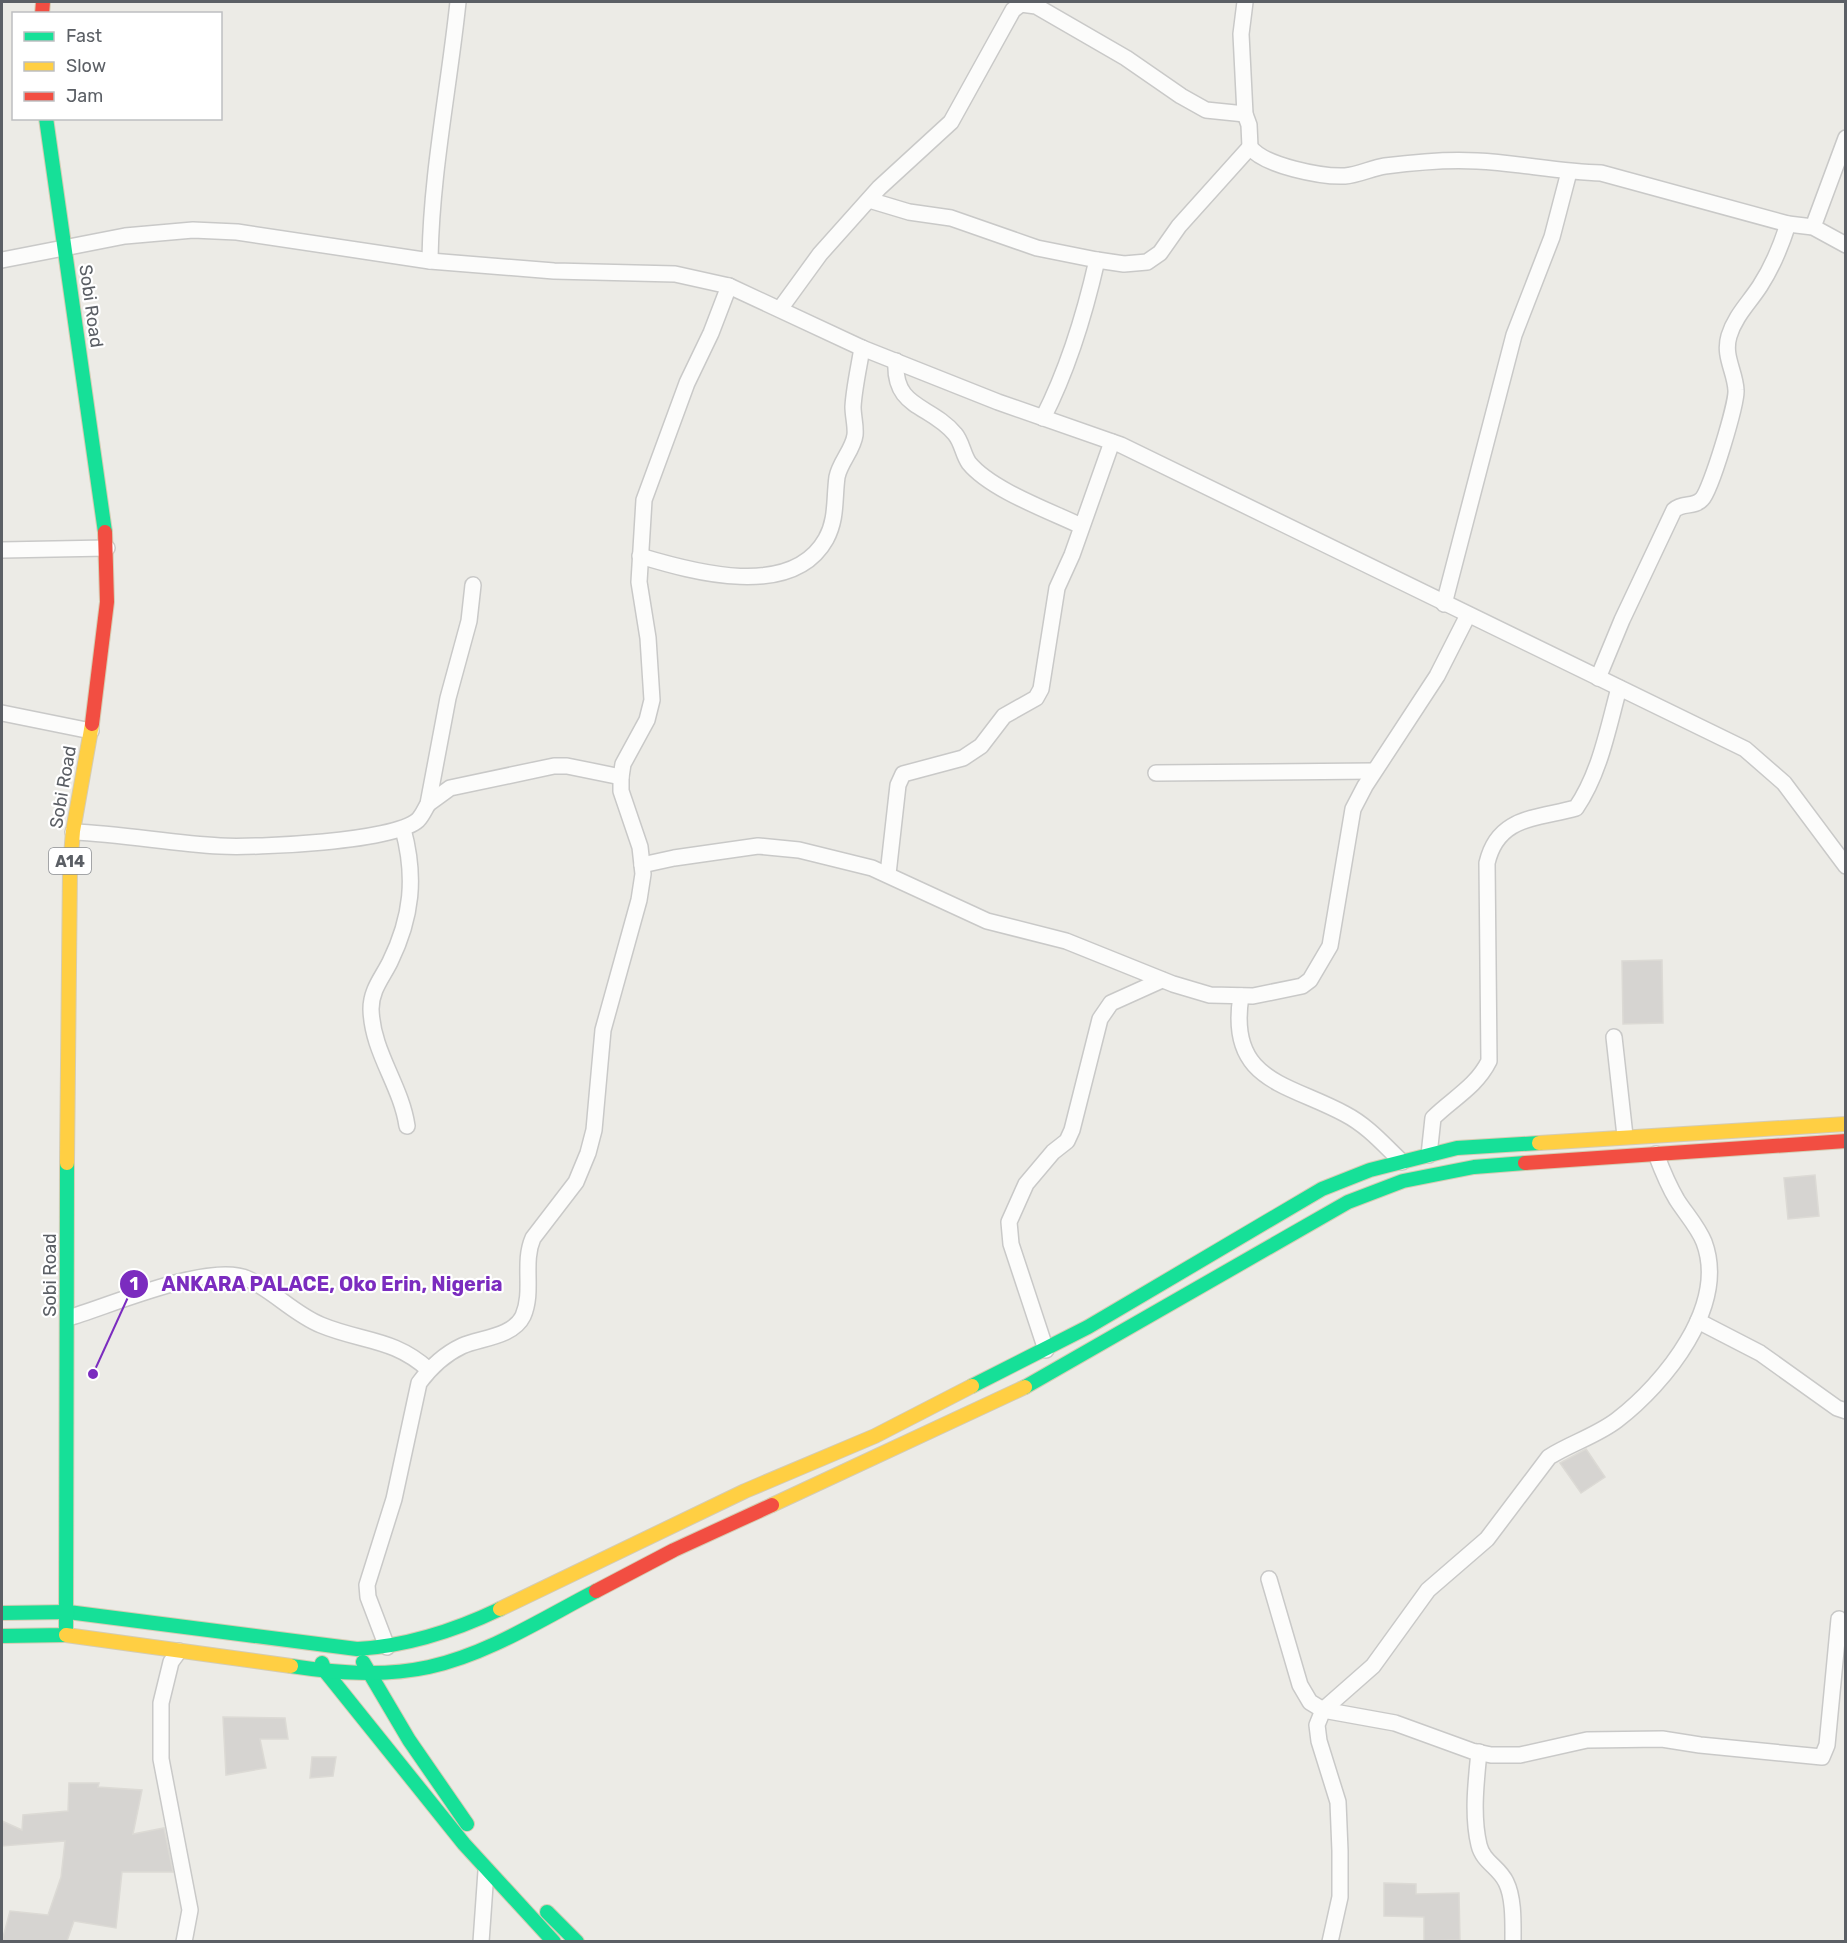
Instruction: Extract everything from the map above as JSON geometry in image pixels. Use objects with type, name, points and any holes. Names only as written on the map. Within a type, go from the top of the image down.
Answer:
[{"type":"main road","name":"Sobi Road","points":[[46,120],[107,548],[107,625],[73,832],[68,920],[68,1611]]},
{"type":"main road","points":[[2,1613],[68,1611],[357,1649],[387,1647],[463,1627],[746,1491],[875,1436],[1046,1350],[1322,1189],[1370,1170],[1457,1148],[1845,1124]]},
{"type":"main road","points":[[2,1636],[66,1635],[326,1671],[368,1674],[429,1666],[488,1647],[674,1550],[1020,1390],[1348,1202],[1404,1181],[1474,1167],[1845,1141]]},
{"type":"main road","name":"A14","points":[[66,1635],[68,1611]]},
{"type":"main road","points":[[315,1644],[326,1671],[486,1871],[511,1900],[554,1941]]},
{"type":"main road","points":[[357,1649],[368,1674],[442,1789],[478,1836]]},
{"type":"main road","points":[[493,1854],[523,1889],[577,1941]]},
{"type":"street","points":[[430,261],[431,207],[449,87],[458,2]]},
{"type":"street","points":[[869,200],[909,212],[951,218],[1037,248],[1124,264],[1147,262],[1160,253],[1179,226],[1250,147],[1249,124],[1245,114],[1241,34],[1245,2]]},
{"type":"street","points":[[780,309],[820,254],[869,200],[951,122],[1013,10],[1021,4],[1036,6],[1126,58],[1181,96],[1206,110],[1245,114]]},
{"type":"street","points":[[1813,227],[1845,138]]},
{"type":"street","points":[[1250,147],[1267,160],[1309,172],[1345,176],[1384,167],[1433,161],[1477,161],[1569,172],[1601,173],[1788,224],[1813,227],[1845,245]]},
{"type":"street","points":[[1444,604],[1514,336],[1552,237],[1569,172]]},
{"type":"street","points":[[1598,678],[1622,620],[1674,510],[1678,507],[1697,504],[1705,497],[1715,471],[1736,390],[1728,362],[1728,339],[1735,320],[1778,256],[1788,224]]},
{"type":"street","points":[[2,260],[125,236],[193,230],[237,232],[430,261],[554,271],[675,274],[729,286],[862,348],[1043,418],[1112,442],[1745,749],[1784,783],[1845,866]]},
{"type":"street","points":[[1043,418],[1058,388],[1090,290],[1096,260]]},
{"type":"street","points":[[387,1647],[368,1597],[367,1585],[394,1499],[420,1383],[429,1370],[460,1347],[514,1326],[522,1318],[527,1304],[528,1248],[533,1238],[576,1182],[588,1153],[594,1130],[603,1030],[639,900],[642,866],[640,847],[621,791],[621,777],[623,765],[646,720],[652,700],[648,638],[639,582],[644,500],[687,383],[711,333],[729,286]]},
{"type":"street","points":[[640,556],[680,568],[725,576],[783,575],[812,558],[826,540],[835,515],[838,475],[853,444],[855,433],[853,406],[862,348]]},
{"type":"street","points":[[896,361],[897,385],[904,396],[956,434],[968,461],[978,472],[1015,495],[1081,526]]},
{"type":"street","points":[[888,874],[898,785],[903,774],[963,758],[981,746],[1004,716],[1036,698],[1041,689],[1057,588],[1112,442]]},
{"type":"street","points":[[2,550],[107,548]]},
{"type":"street","points":[[428,804],[447,698],[469,621],[473,585]]},
{"type":"street","points":[[642,866],[684,856],[758,846],[799,850],[888,874],[951,906],[987,921],[1066,941],[1162,980],[1210,995],[1241,996],[1282,992],[1302,986],[1310,980],[1322,964],[1330,946],[1353,809],[1374,771],[1437,676],[1468,615]]},
{"type":"street","points":[[1429,1155],[1433,1118],[1453,1104],[1482,1074],[1489,1062],[1487,863],[1491,846],[1498,834],[1515,824],[1576,807],[1585,795],[1604,744],[1619,688]]},
{"type":"street","points":[[2,713],[91,731]]},
{"type":"street","points":[[73,832],[126,834],[222,846],[370,837],[403,829],[418,819],[428,804],[450,788],[554,766],[567,766],[621,777]]},
{"type":"street","points":[[1156,773],[1374,771]]},
{"type":"street","points":[[403,829],[410,855],[412,888],[405,922],[390,963],[376,986],[371,1010],[379,1050],[404,1107],[407,1126]]},
{"type":"street","points":[[1046,1350],[1011,1244],[1009,1222],[1026,1184],[1053,1152],[1066,1141],[1072,1130],[1100,1019],[1111,1003],[1162,980]]},
{"type":"street","points":[[1241,996],[1238,1015],[1240,1030],[1249,1058],[1263,1076],[1346,1114],[1369,1130],[1402,1162]]},
{"type":"street","points":[[1614,1037],[1625,1136]]},
{"type":"street","points":[[1330,1941],[1340,1897],[1340,1851],[1338,1802],[1319,1741],[1317,1725],[1323,1710],[1373,1666],[1428,1590],[1487,1539],[1514,1506],[1534,1473],[1549,1457],[1590,1438],[1618,1419],[1653,1386],[1680,1353],[1698,1321],[1709,1283],[1704,1241],[1677,1199],[1656,1154]]},
{"type":"street","points":[[68,1318],[100,1309],[147,1289],[218,1276],[241,1276],[321,1325],[396,1347],[411,1354],[429,1370]]},
{"type":"street","points":[[1698,1321],[1760,1353],[1837,1408],[1845,1411]]},
{"type":"street","points":[[1269,1580],[1300,1685],[1310,1702],[1323,1710],[1395,1723],[1479,1752],[1520,1755],[1587,1740],[1662,1739],[1723,1748],[1822,1757],[1827,1745],[1839,1619]]},
{"type":"street","points":[[178,1651],[171,1662],[161,1703],[161,1759],[190,1910],[184,1941]]},
{"type":"street","points":[[1479,1752],[1476,1821],[1479,1845],[1484,1858],[1506,1882],[1513,1914],[1513,1941]]},
{"type":"street","points":[[481,1941],[486,1871]]},
{"type":"building","points":[[1662,960],[1663,1023],[1623,1024],[1622,961]]},
{"type":"building","points":[[1815,1175],[1819,1216],[1788,1219],[1784,1178]]},
{"type":"building","points":[[1586,1449],[1605,1477],[1581,1493],[1560,1463]]},
{"type":"building","points":[[223,1717],[285,1718],[288,1739],[260,1739],[266,1768],[226,1775]]},
{"type":"building","points":[[312,1757],[336,1757],[333,1776],[310,1778]]},
{"type":"building","points":[[69,1783],[99,1783],[98,1787],[142,1790],[133,1834],[164,1828],[173,1872],[122,1872],[116,1928],[74,1921],[67,1941],[2,1941],[10,1911],[48,1915],[61,1877],[65,1841],[2,1846],[2,1821],[22,1830],[23,1815],[68,1811]]},
{"type":"building","points":[[1384,1883],[1416,1884],[1416,1894],[1459,1893],[1460,1940],[1424,1941],[1424,1917],[1384,1916]]},
{"type":"traffic: fast","points":[[46,120],[105,532]]},
{"type":"traffic: fast","points":[[972,1386],[1088,1327],[1322,1189],[1370,1170],[1457,1148],[1539,1143]]},
{"type":"traffic: fast","points":[[2,1636],[66,1635],[67,1163]]},
{"type":"traffic: fast","points":[[1025,1387],[1348,1202],[1403,1181],[1474,1167],[1525,1163]]},
{"type":"traffic: fast","points":[[291,1666],[360,1673],[394,1672],[429,1667],[494,1645],[596,1591]]},
{"type":"traffic: fast","points":[[68,1612],[357,1649],[413,1641],[465,1624],[500,1609]]},
{"type":"traffic: fast","points":[[2,1613],[68,1612]]},
{"type":"traffic: fast","points":[[363,1662],[409,1740],[467,1824]]},
{"type":"traffic: fast","points":[[322,1663],[325,1671],[464,1844],[554,1942]]},
{"type":"traffic: fast","points":[[547,1912],[577,1942]]},
{"type":"traffic: slow","points":[[67,1163],[70,869],[73,831],[92,724]]},
{"type":"traffic: slow","points":[[1539,1143],[1846,1124]]},
{"type":"traffic: slow","points":[[500,1609],[745,1491],[875,1436],[972,1386]]},
{"type":"traffic: slow","points":[[772,1505],[1025,1387]]},
{"type":"traffic: slow","points":[[66,1635],[291,1666]]},
{"type":"traffic: jam","points":[[42,12],[43,2]]},
{"type":"traffic: jam","points":[[92,724],[107,602],[105,532]]},
{"type":"traffic: jam","points":[[1525,1163],[1846,1141]]},
{"type":"traffic: jam","points":[[596,1591],[674,1550],[772,1505]]},
{"type":"place","name":"ANKARA PALACE, Oko Erin, Nigeria","points":[[93,1374]]}]
